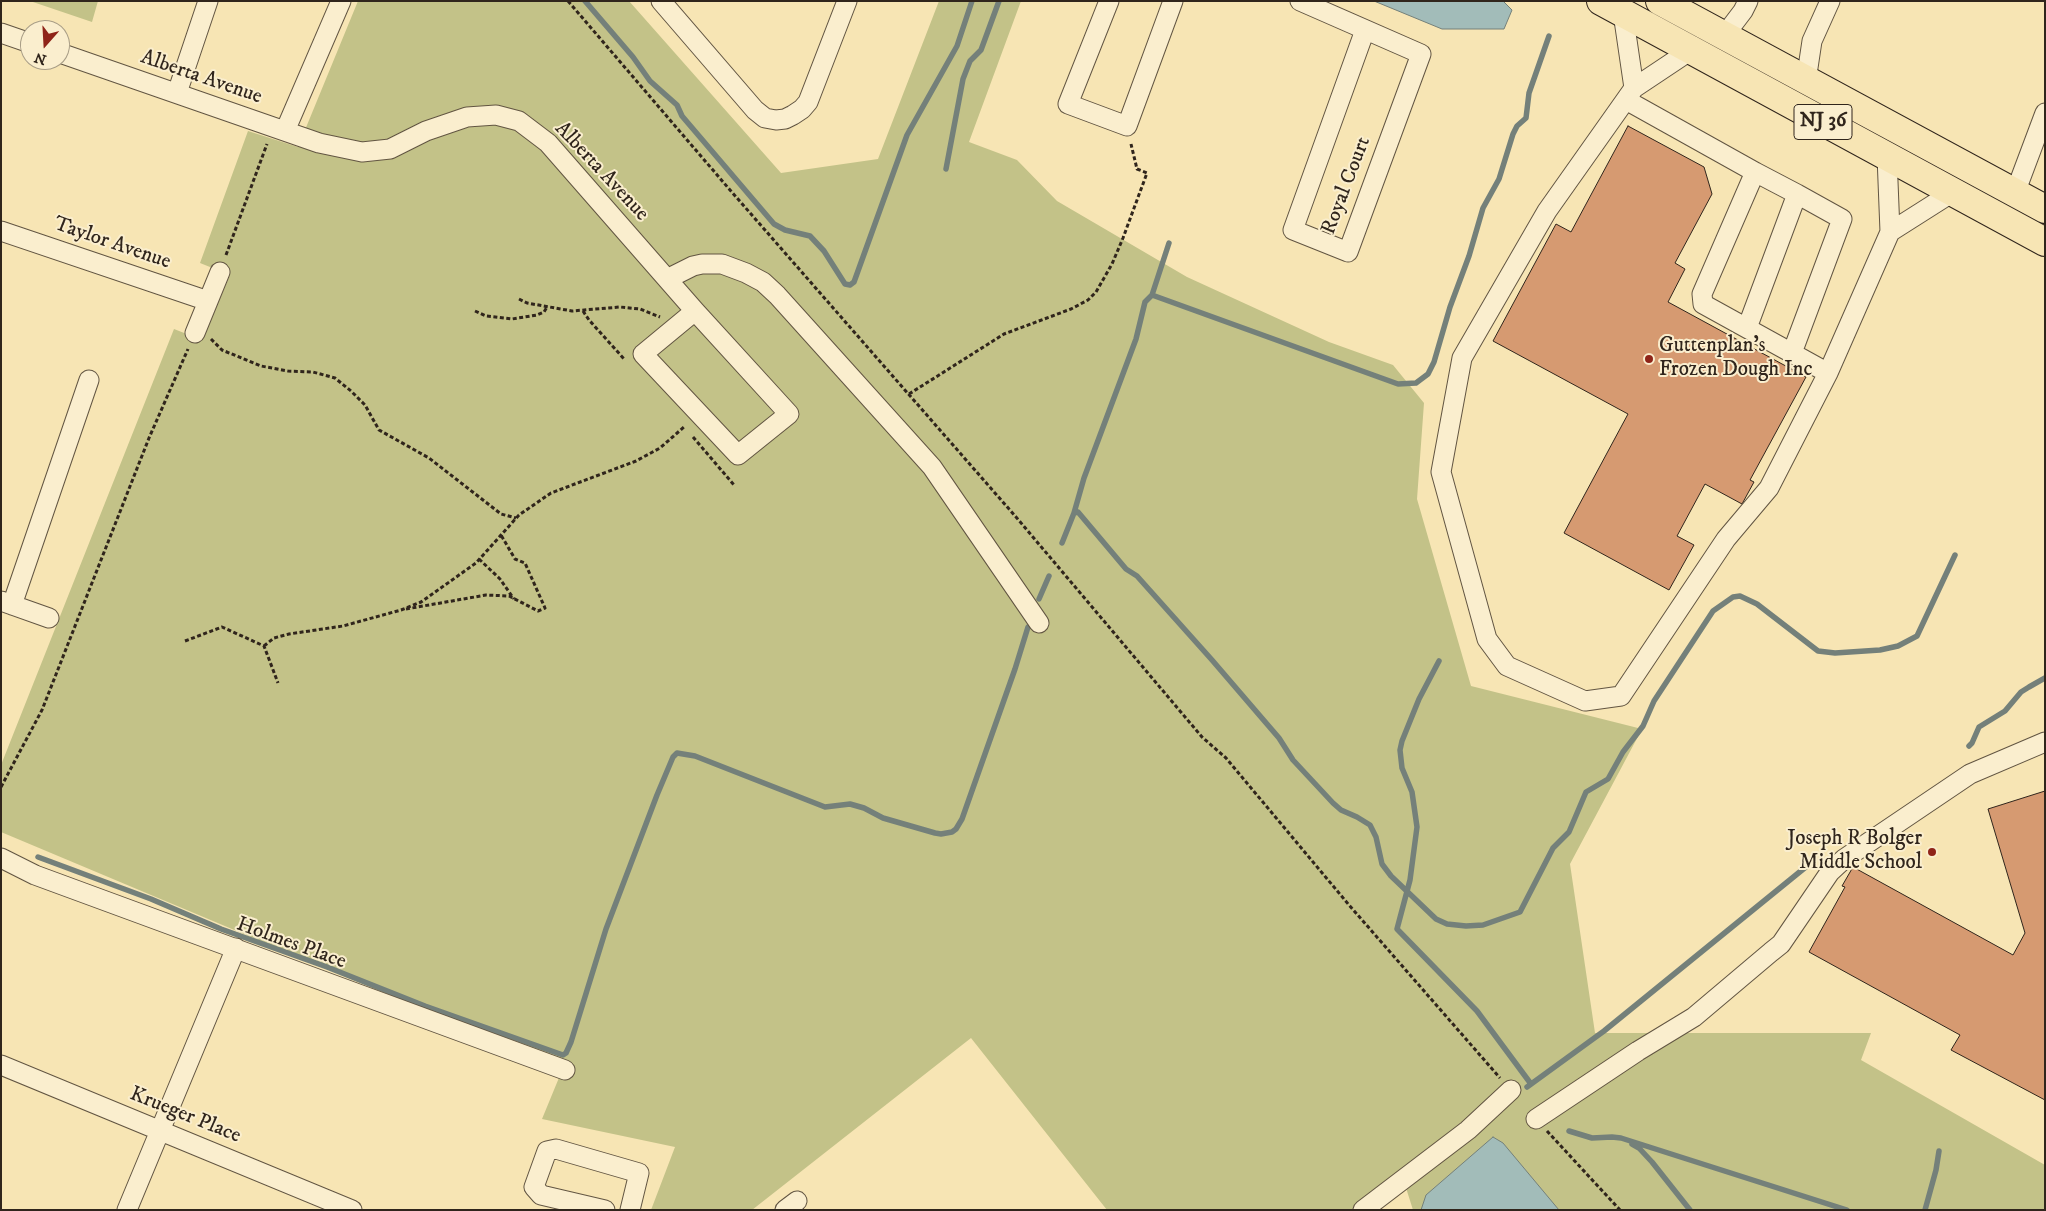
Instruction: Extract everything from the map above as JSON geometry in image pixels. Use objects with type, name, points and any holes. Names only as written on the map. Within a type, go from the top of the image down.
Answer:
[{"type":"highway","name":"NJ 36","points":[[1660,1],[2045,209]]},
{"type":"highway","name":"NJ 36","points":[[1612,7],[2045,242]]},
{"type":"street","points":[[177,93],[208,1]]},
{"type":"street","points":[[280,129],[341,1]]},
{"type":"street","points":[[661,1],[755,110],[765,118],[776,120],[785,120],[793,115],[802,109],[811,97],[847,1]]},
{"type":"street","points":[[1109,1],[1068,104],[1127,126],[1173,1]]},
{"type":"street","name":"Royal Court","points":[[1300,1],[1421,54],[1348,252],[1293,230],[1365,30]]},
{"type":"street","points":[[1724,36],[1743,12],[1748,1]]},
{"type":"street","points":[[1806,81],[1812,41],[1830,1]]},
{"type":"street","points":[[1612,7],[1630,94],[1755,172],[1842,219],[1792,353]]},
{"type":"street","points":[[1,33],[20,40]]},
{"type":"street","points":[[1691,50],[1630,94],[1547,211],[1462,358],[1441,472],[1487,639],[1507,666],[1585,701],[1621,696],[1726,539],[1768,488],[1828,373],[1890,232],[1887,156]]},
{"type":"street","name":"Alberta Avenue","points":[[70,56],[319,143],[362,152],[390,149],[426,131],[468,117],[496,115],[519,121],[548,143],[695,311],[789,414],[738,456],[643,354],[676,327]]},
{"type":"street","points":[[2015,193],[2045,114]]},
{"type":"street","points":[[1755,172],[1702,294],[1703,304],[1828,373]]},
{"type":"street","points":[[1890,232],[1953,192]]},
{"type":"street","points":[[1747,328],[1797,194]]},
{"type":"street","name":"Taylor Avenue","points":[[1,231],[208,301]]},
{"type":"street","points":[[667,279],[693,266],[722,264],[763,282],[777,295],[932,467],[1039,623]]},
{"type":"street","points":[[196,330],[220,272]]},
{"type":"street","points":[[676,327],[695,311]]},
{"type":"street","points":[[48,618],[7,603],[89,380]]},
{"type":"street","points":[[1536,1119],[1638,1051],[1694,1017],[1772,952],[1781,944],[1830,872],[1844,859],[1970,774],[2045,742]]},
{"type":"street","name":"Holmes Place","points":[[1,858],[35,875],[565,1070]]},
{"type":"street","points":[[127,1210],[236,948]]},
{"type":"street","name":"Krueger Place","points":[[1,1065],[352,1210]]},
{"type":"street","points":[[1363,1210],[1468,1130],[1511,1090]]},
{"type":"street","points":[[605,1210],[541,1195],[534,1187],[546,1150],[556,1149],[639,1173],[630,1210]]},
{"type":"path","points":[[568,1],[730,190],[1022,524],[1202,737],[1226,758],[1349,905],[1511,1090]]},
{"type":"path","points":[[909,394],[1004,334],[1071,309],[1088,300],[1096,292],[1112,264],[1147,173],[1137,170],[1127,126]]},
{"type":"path","points":[[220,272],[280,129]]},
{"type":"path","points":[[519,299],[572,311],[620,307],[640,309],[654,313],[676,327]]},
{"type":"path","points":[[475,311],[486,316],[512,319],[537,315],[544,312],[547,306]]},
{"type":"path","points":[[1,787],[42,710],[149,438],[196,330],[222,350],[261,366],[313,372],[335,378],[352,391],[365,405],[379,430],[429,458],[501,514],[517,518]]},
{"type":"path","points":[[401,610],[422,602],[479,559],[517,518],[551,493],[636,461],[660,448],[684,427]]},
{"type":"path","points":[[264,646],[274,638],[289,634],[343,626],[401,610],[486,595],[509,596],[538,611],[545,608],[525,563],[515,559],[501,535]]},
{"type":"path","points":[[479,559],[500,579],[514,599]]},
{"type":"path","points":[[185,641],[222,627],[264,646],[278,684]]},
{"type":"path","points":[[1536,1119],[1620,1210]]},
{"type":"shaded area","points":[[30,1],[98,1],[92,22]]},
{"type":"shaded area","points":[[358,1],[629,1],[781,173],[878,159],[939,1],[1021,1],[969,142],[1017,160],[1057,201],[1187,277],[1329,342],[1393,365],[1424,403],[1417,499],[1471,686],[1642,729],[1570,864],[1595,1033],[1871,1033],[1861,1060],[2045,1165],[2045,1210],[1413,1210],[1401,1172],[1354,1210],[1107,1210],[971,1038],[752,1210],[651,1210],[675,1147],[542,1119],[563,1068],[1,832],[1,765],[174,329],[202,340],[230,275],[200,263],[248,131],[298,147]]},
{"type":"water","points":[[1374,1],[1503,1],[1512,10],[1504,29],[1442,29]]},
{"type":"water","points":[[1493,1137],[1503,1143],[1559,1210],[1421,1210],[1426,1195]]},
{"type":"building","name":"Guttenplan's Frozen Dough Inc","points":[[1628,126],[1704,167],[1712,194],[1675,263],[1685,269],[1668,302],[1806,377],[1750,480],[1754,482],[1742,504],[1705,484],[1677,536],[1694,545],[1669,590],[1564,533],[1628,414],[1493,341],[1556,224],[1571,232]]},
{"type":"building","name":"Joseph R Bolger Middle School","points":[[2045,791],[2045,1100],[1951,1050],[1960,1035],[1809,952],[1845,887],[1842,886],[1853,867],[2013,955],[2025,933],[1988,809]]},
{"type":"waterway","points":[[585,1],[633,57],[650,81],[677,105],[682,116],[774,224],[785,230],[810,236],[824,251],[845,284],[850,285],[854,282],[907,135],[957,46],[972,1]]},
{"type":"waterway","points":[[946,169],[963,79],[970,61],[981,50],[999,1]]},
{"type":"waterway","points":[[1074,513],[1084,478],[1136,339],[1145,302],[1152,295],[1398,384],[1416,383],[1428,374],[1434,362],[1483,208],[1499,179],[1513,134],[1517,126],[1526,118],[1529,93],[1549,36]]},
{"type":"waterway","points":[[1152,295],[1169,243]]},
{"type":"waterway","points":[[1062,543],[1074,513],[1078,512],[1126,569],[1137,576],[1212,660],[1279,738],[1293,760],[1333,803],[1341,810],[1370,825],[1376,837],[1382,864],[1391,876],[1436,919],[1447,924],[1466,926],[1483,925],[1520,912],[1553,848],[1569,832],[1586,792],[1608,779],[1623,752],[1643,726],[1654,701],[1713,611],[1733,597],[1740,596],[1757,604],[1818,651],[1835,653],[1880,650],[1898,646],[1917,636],[1955,555]]},
{"type":"waterway","points":[[1039,599],[1049,576]]},
{"type":"waterway","points":[[38,857],[425,1006],[563,1055],[566,1053],[571,1042],[606,929],[657,795],[673,757],[677,753],[695,756],[825,807],[850,804],[864,808],[883,818],[935,833],[952,832],[962,819],[1028,627]]},
{"type":"waterway","points":[[1439,661],[1419,699],[1400,750],[1402,768],[1412,792],[1417,827],[1410,880],[1397,929],[1477,1011],[1531,1084]]},
{"type":"waterway","points":[[1969,746],[1979,727],[2005,711],[2021,692],[2045,678]]},
{"type":"waterway","points":[[1527,1087],[1604,1031],[1807,866]]},
{"type":"waterway","points":[[1569,1131],[1592,1138],[1621,1138],[1847,1210]]},
{"type":"waterway","points":[[1632,1144],[1639,1148],[1652,1162],[1690,1210]]},
{"type":"waterway","points":[[1925,1210],[1939,1151]]},
{"type":"place","name":"Guttenplan's Frozen Dough Inc","points":[[1649,359]]},
{"type":"place","name":"Joseph R Bolger Middle School","points":[[1932,852]]}]
